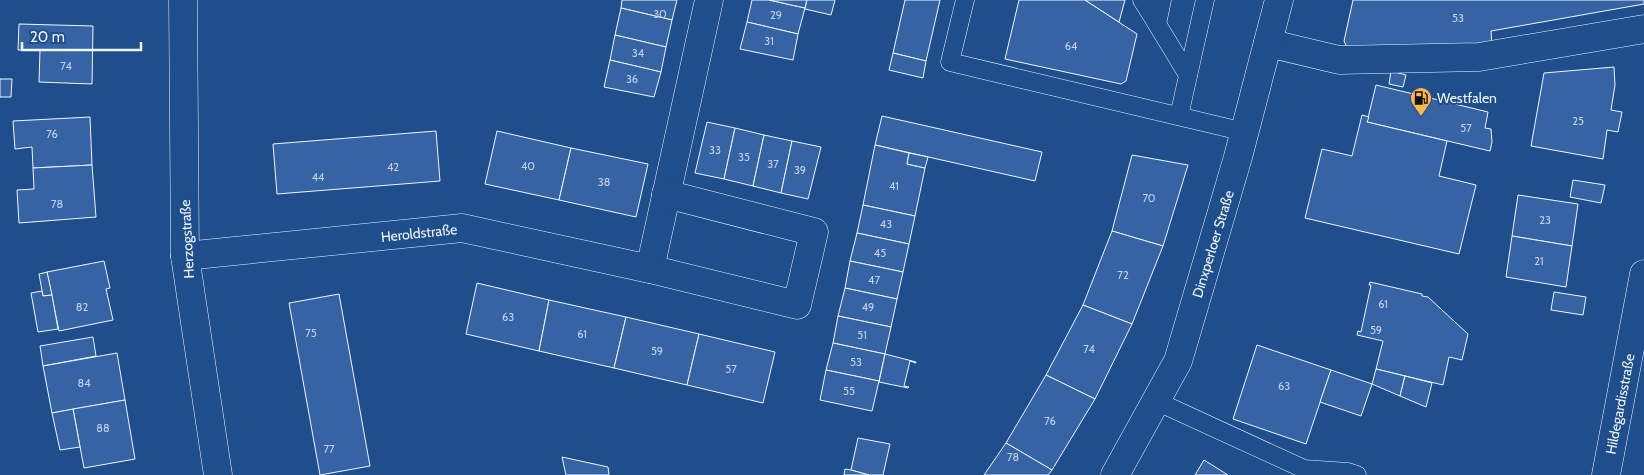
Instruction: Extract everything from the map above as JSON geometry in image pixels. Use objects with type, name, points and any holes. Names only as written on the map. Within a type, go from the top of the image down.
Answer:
[{"type":"street","name":"Herzogstraße","points":[[183,0],[185,256],[218,475]]},
{"type":"street","points":[[650,269],[709,0]]},
{"type":"street","name":"Dinxperloer Straße","points":[[1116,475],[1178,361],[1245,132],[1279,0]]},
{"type":"street","points":[[1268,43],[1338,60],[1479,57],[1644,30]]},
{"type":"street","name":"Heroldstraße","points":[[185,256],[462,228],[650,269],[797,305],[814,232],[666,194]]},
{"type":"street","name":"Hildegardisstraße","points":[[1606,475],[1644,274]]},
{"type":"lane","points":[[965,0],[950,62],[1245,132]]},
{"type":"lane","points":[[1142,0],[1188,75]]},
{"type":"lane","points":[[1157,24],[1162,0]]},
{"type":"lane","points":[[1179,116],[1205,0]]},
{"type":"lane","points":[[1156,401],[1304,469],[1348,472],[1356,475]]},
{"type":"building","points":[[622,0],[677,0],[672,20],[621,8]]},
{"type":"building","points":[[752,0],[769,0],[805,8],[798,34],[747,22]]},
{"type":"building","points":[[769,0],[807,0],[805,8]]},
{"type":"building","points":[[807,0],[835,0],[831,15],[805,9]]},
{"type":"building","points":[[905,0],[940,0],[926,61],[893,53]]},
{"type":"building","points":[[1019,0],[1085,0],[1137,34],[1126,81],[1121,84],[1005,59]]},
{"type":"building","points":[[1085,0],[1125,0],[1119,22]]},
{"type":"building","points":[[1353,0],[1644,0],[1644,4],[1491,31],[1492,46],[1349,52],[1344,41]]},
{"type":"building","points":[[621,8],[672,20],[666,47],[615,35]]},
{"type":"building","points":[[747,22],[798,34],[793,60],[740,49]]},
{"type":"building","points":[[19,24],[93,26],[92,84],[39,82],[40,50],[18,50]]},
{"type":"building","points":[[615,35],[666,47],[661,72],[610,60]]},
{"type":"building","points":[[893,53],[926,61],[923,78],[889,70]]},
{"type":"building","points":[[610,60],[661,72],[654,97],[604,87]]},
{"type":"building","points":[[1614,67],[1615,85],[1611,110],[1622,112],[1618,132],[1607,130],[1603,159],[1531,146],[1544,73]]},
{"type":"building","points":[[1391,71],[1406,75],[1403,87],[1389,84]]},
{"type":"building","points":[[0,79],[12,79],[11,97],[0,97]]},
{"type":"building","points":[[1376,85],[1488,112],[1485,128],[1491,129],[1492,142],[1490,151],[1367,122]]},
{"type":"building","points":[[1362,115],[1369,117],[1367,122],[1447,141],[1439,176],[1476,185],[1459,254],[1305,218],[1322,149],[1352,156]]},
{"type":"building","points":[[882,116],[1042,152],[1035,181],[875,145]]},
{"type":"building","points":[[90,117],[92,165],[33,168],[32,147],[15,149],[13,121]]},
{"type":"building","points":[[707,122],[735,128],[724,179],[695,173]]},
{"type":"building","points":[[735,128],[764,135],[753,186],[724,179]]},
{"type":"building","points":[[436,131],[440,181],[277,194],[273,144]]},
{"type":"building","points":[[497,131],[571,148],[559,200],[485,184]]},
{"type":"building","points":[[764,135],[792,141],[781,193],[753,186]]},
{"type":"building","points":[[792,141],[821,147],[808,199],[781,193]]},
{"type":"building","points":[[875,145],[909,153],[907,164],[925,168],[915,216],[863,205]]},
{"type":"building","points":[[571,148],[648,164],[636,217],[559,200]]},
{"type":"building","points":[[909,153],[928,157],[925,168],[907,164]]},
{"type":"building","points":[[1132,155],[1188,165],[1163,246],[1112,231]]},
{"type":"building","points":[[92,165],[96,217],[19,223],[17,190],[34,189],[33,168]]},
{"type":"building","points":[[1573,180],[1605,185],[1601,203],[1570,197]]},
{"type":"building","points":[[1518,195],[1578,204],[1572,246],[1512,236]]},
{"type":"building","points":[[863,205],[915,216],[909,244],[857,233]]},
{"type":"building","points":[[1112,231],[1163,246],[1132,324],[1083,305]]},
{"type":"building","points":[[857,233],[909,244],[903,272],[850,261]]},
{"type":"building","points":[[1512,236],[1572,246],[1566,287],[1506,277]]},
{"type":"building","points":[[104,261],[110,288],[106,289],[113,320],[59,331],[47,272]]},
{"type":"building","points":[[850,261],[903,272],[897,299],[845,288]]},
{"type":"building","points":[[47,272],[52,295],[43,296],[39,274]]},
{"type":"building","points":[[1370,282],[1428,297],[1468,334],[1462,360],[1449,357],[1443,385],[1376,369],[1383,341],[1357,335],[1358,331],[1361,332],[1371,285],[1369,285]]},
{"type":"building","points":[[477,283],[549,300],[539,351],[466,334]]},
{"type":"building","points":[[845,288],[897,299],[891,327],[838,316]]},
{"type":"building","points":[[42,291],[43,296],[52,295],[58,329],[38,332],[31,293]]},
{"type":"building","points":[[1554,292],[1586,297],[1583,315],[1551,310]]},
{"type":"building","points":[[339,294],[370,466],[320,475],[289,303]]},
{"type":"building","points":[[549,300],[626,317],[614,368],[539,351]]},
{"type":"building","points":[[1083,305],[1132,324],[1095,399],[1046,375]]},
{"type":"building","points":[[838,316],[891,327],[885,354],[833,343]]},
{"type":"building","points":[[626,317],[699,334],[687,385],[614,368]]},
{"type":"building","points":[[699,334],[775,352],[763,403],[687,385]]},
{"type":"building","points":[[93,337],[96,356],[43,366],[40,346]]},
{"type":"building","points":[[833,343],[885,354],[879,381],[826,370]]},
{"type":"building","points":[[1257,345],[1331,370],[1306,444],[1233,419]]},
{"type":"building","points":[[117,353],[125,400],[52,413],[43,366]]},
{"type":"building","points":[[885,354],[916,362],[910,361],[904,386],[908,388],[879,382]]},
{"type":"building","points":[[1376,369],[1405,376],[1400,396],[1372,384]]},
{"type":"building","points":[[826,370],[879,381],[872,411],[820,400]]},
{"type":"building","points":[[1331,370],[1372,384],[1361,416],[1320,402]]},
{"type":"building","points":[[1046,375],[1095,399],[1052,470],[1006,443]]},
{"type":"building","points":[[1405,376],[1432,383],[1426,407],[1400,396]]},
{"type":"building","points":[[125,400],[135,459],[84,468],[73,409]]},
{"type":"building","points":[[73,409],[80,447],[60,450],[52,413]]},
{"type":"building","points":[[858,438],[890,444],[883,475],[869,475],[851,470]]},
{"type":"building","points":[[1006,443],[1052,470],[1048,475],[984,475]]},
{"type":"building","points":[[562,457],[608,467],[609,475],[566,475]]},
{"type":"building","points":[[1204,460],[1228,475],[1195,475]]},
{"type":"building","points":[[845,469],[851,470],[869,475],[844,475]]},
{"type":"place","name":"Westfalen","points":[[1421,117]]}]
